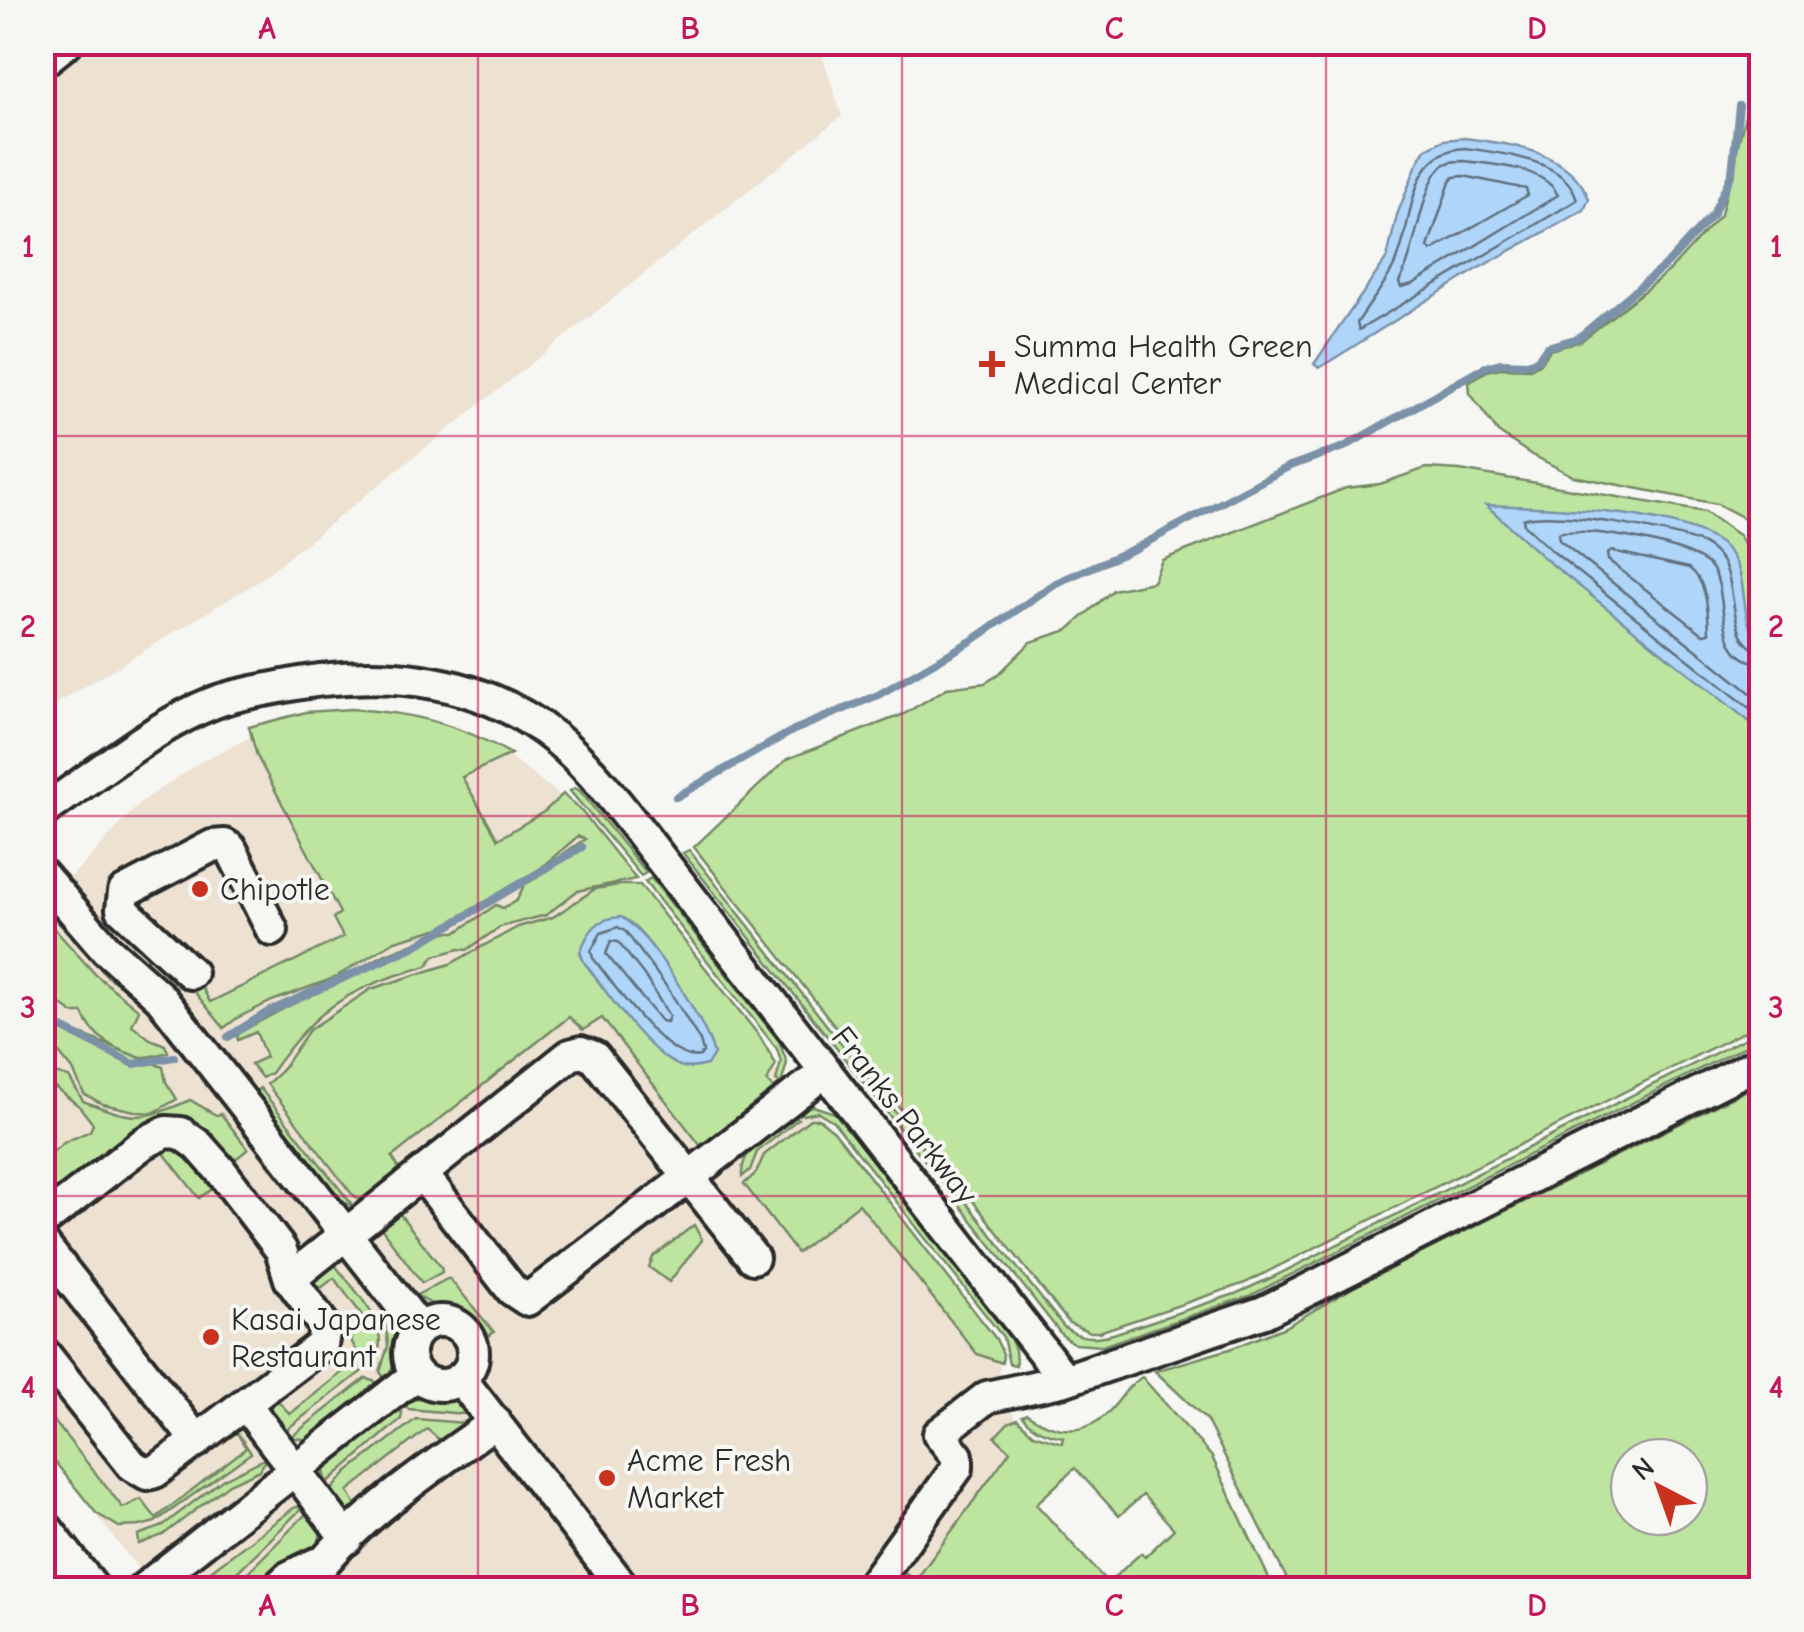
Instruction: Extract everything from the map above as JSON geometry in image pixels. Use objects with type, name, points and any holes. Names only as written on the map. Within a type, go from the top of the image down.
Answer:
[{"type":"main road","points":[[42,1531],[88,1590]]},
{"type":"lane","points":[[42,62],[67,42]]},
{"type":"lane","name":"Franks Parkway","points":[[42,812],[176,722],[216,702],[340,676],[426,680],[466,691],[530,720],[577,758],[636,828],[1065,1380]]},
{"type":"lane","points":[[191,972],[122,908],[124,892],[212,846],[225,845],[231,849],[272,930]]},
{"type":"lane","points":[[42,875],[106,949],[160,997],[420,1329]]},
{"type":"lane","points":[[290,1280],[570,1055],[581,1052],[594,1057],[753,1258]]},
{"type":"lane","points":[[868,1590],[952,1480],[956,1456],[938,1434],[987,1397],[1065,1380],[1264,1312],[1762,1060]]},
{"type":"lane","points":[[422,1174],[512,1290],[527,1300],[826,1071]]},
{"type":"lane","points":[[42,1222],[144,1143],[166,1132],[181,1133],[221,1170],[281,1250],[290,1280],[325,1327],[322,1344],[155,1472],[139,1472],[42,1351]]},
{"type":"lane","points":[[42,1243],[197,1441]]},
{"type":"lane","points":[[440,1321],[459,1327],[473,1354],[466,1373],[438,1385],[417,1374],[409,1358],[409,1347],[420,1329],[440,1321]]},
{"type":"lane","points":[[142,1590],[417,1374]]},
{"type":"lane","points":[[460,1378],[625,1590]]},
{"type":"lane","points":[[246,1404],[347,1539]]},
{"type":"lane","points":[[302,1590],[324,1561],[364,1522],[494,1422]]},
{"type":"lane","points":[[275,1590],[300,1570],[324,1561]]},
{"type":"shaded area","points":[[43,43],[818,43],[842,116],[257,582],[43,712]]},
{"type":"shaded area","points":[[348,709],[441,726],[494,746],[560,795],[777,1071],[822,1119],[998,1342],[1000,1375],[1014,1417],[1035,1441],[926,1590],[154,1589],[43,1447],[43,900],[82,866],[141,802],[202,761],[279,723]]},
{"type":"green space","points":[[1756,71],[1762,72],[1761,550],[1746,519],[1717,504],[1573,476],[1527,452],[1498,432],[1470,393],[1469,382],[1501,368],[1530,369],[1550,350],[1581,341],[1670,270],[1721,214]]},
{"type":"green space","points":[[1426,468],[1460,470],[1705,512],[1740,536],[1761,581],[1761,1023],[1245,1283],[1090,1332],[1069,1323],[694,847],[787,759],[904,714],[947,688],[985,683],[1031,642],[1068,630],[1113,590],[1153,582],[1162,560],[1346,488],[1380,484]]},
{"type":"green space","points":[[351,709],[434,721],[511,754],[462,777],[498,839],[545,811],[563,794],[636,879],[577,891],[546,915],[500,927],[467,950],[434,956],[427,966],[356,992],[320,1016],[271,1073],[262,1078],[251,1064],[266,1057],[256,1032],[238,1040],[242,1031],[386,954],[442,932],[457,932],[496,905],[503,908],[517,900],[524,885],[550,863],[585,839],[578,836],[541,868],[447,926],[395,941],[334,978],[272,1001],[224,1028],[188,984],[199,982],[210,1002],[343,937],[333,918],[340,913],[257,756],[249,727],[306,712]]},
{"type":"green space","points":[[575,788],[646,873],[641,876],[570,791]]},
{"type":"green space","points":[[689,850],[1064,1327],[1087,1337],[1113,1334],[1235,1294],[1761,1030],[1761,1038],[1249,1296],[1102,1346],[1075,1344],[1062,1335],[683,853]]},
{"type":"green space","points":[[651,878],[779,1041],[787,1063],[781,1084],[776,1081],[781,1062],[777,1049],[645,882]]},
{"type":"green space","points":[[640,885],[760,1037],[776,1064],[767,1081],[775,1090],[700,1145],[602,1018],[583,1030],[569,1017],[392,1157],[402,1173],[363,1203],[351,1193],[267,1084],[281,1071],[309,1030],[371,989],[450,964],[518,927],[553,917],[595,889]],"holes":[[[621,917],[662,961],[695,1015]]]},
{"type":"green space","points":[[42,902],[52,907],[133,988],[174,1037],[130,992],[109,978]]},
{"type":"green space","points":[[42,915],[96,975],[139,1010],[132,1025],[165,1045],[168,1052],[143,1057],[116,1048],[92,1029],[83,1013],[73,1013],[43,992]]},
{"type":"green space","points":[[43,1019],[163,1067],[166,1082],[177,1099],[153,1113],[103,1104],[84,1094],[73,1070],[43,1033]]},
{"type":"green space","points":[[42,1061],[54,1073],[69,1077],[83,1101],[114,1112],[148,1115],[190,1100],[221,1114],[248,1149],[232,1162],[203,1128],[181,1119],[43,1210],[43,1159],[65,1142],[90,1131],[93,1124],[79,1106],[43,1078]]},
{"type":"green space","points":[[197,1066],[323,1227],[322,1233],[245,1135]]},
{"type":"green space","points":[[1761,1083],[1761,1589],[1292,1589],[1206,1419],[1155,1371],[1230,1349],[1285,1327],[1354,1287]]},
{"type":"green space","points":[[260,1088],[354,1207],[342,1201],[256,1091]]},
{"type":"green space","points":[[813,1106],[835,1113],[1008,1333],[1016,1365],[1009,1364],[1003,1337],[833,1121],[818,1112],[803,1115],[800,1109]]},
{"type":"green space","points":[[793,1116],[798,1119],[757,1152],[750,1170],[742,1177],[751,1149]]},
{"type":"green space","points":[[810,1119],[819,1119],[834,1131],[996,1339],[1003,1354],[1002,1363],[977,1354],[859,1204],[797,1253],[744,1184],[756,1173],[764,1155]]},
{"type":"green space","points":[[167,1144],[186,1147],[215,1187],[199,1198],[160,1148]]},
{"type":"green space","points":[[399,1213],[441,1267],[442,1272],[422,1283],[381,1228]]},
{"type":"green space","points":[[694,1225],[702,1240],[669,1282],[649,1267],[653,1257]]},
{"type":"green space","points":[[335,1265],[370,1310],[380,1336],[379,1349],[374,1362],[286,1430],[269,1410],[271,1403],[278,1401],[290,1414],[360,1358],[350,1338],[368,1323],[334,1278],[321,1288],[313,1283]]},
{"type":"green space","points":[[447,1279],[494,1332],[485,1339],[471,1321],[417,1295]]},
{"type":"green space","points":[[392,1315],[398,1331],[398,1348],[385,1379],[380,1372],[388,1346],[386,1324]]},
{"type":"green space","points":[[1142,1377],[1212,1457],[1274,1589],[886,1590],[900,1571],[916,1580],[1010,1451],[995,1437],[1008,1423],[1017,1419],[1033,1434],[1062,1443],[1063,1437],[1041,1431],[1022,1416],[1027,1414],[1062,1429],[1083,1428],[1104,1416]],"holes":[[[1075,1468],[1119,1516],[1143,1495],[1174,1529],[1145,1557],[1141,1553],[1108,1583],[1036,1504]]]},
{"type":"green space","points":[[366,1378],[380,1384],[308,1440],[291,1437]]},
{"type":"green space","points":[[421,1397],[452,1400],[465,1414],[408,1409],[404,1403]]},
{"type":"green space","points":[[42,1406],[123,1508],[141,1499],[156,1518],[246,1448],[236,1431],[251,1453],[155,1522],[119,1527],[96,1513],[43,1447]]},
{"type":"green space","points":[[397,1408],[401,1419],[327,1483],[324,1471],[329,1460]]},
{"type":"green space","points":[[416,1419],[464,1423],[442,1442],[427,1429],[348,1491],[358,1509],[355,1513],[347,1511],[332,1490],[347,1472]]},
{"type":"green space","points":[[266,1458],[260,1470],[229,1484],[163,1535],[139,1544],[138,1535],[161,1527],[222,1480]]},
{"type":"green space","points":[[295,1507],[303,1507],[220,1589],[192,1589],[208,1573]]},
{"type":"green space","points":[[311,1509],[321,1530],[318,1548],[265,1589],[230,1590]]},
{"type":"water","points":[[1465,138],[1519,147],[1554,160],[1580,183],[1589,199],[1584,210],[1479,268],[1319,368],[1314,364],[1387,258],[1397,215],[1426,149],[1444,140]]},
{"type":"water","points":[[1486,505],[1616,513],[1685,527],[1712,538],[1730,553],[1736,564],[1749,623],[1761,645],[1761,731],[1544,558]]},
{"type":"water","points":[[621,917],[646,940],[688,1001],[714,1054],[707,1065],[683,1067],[657,1051],[629,1022],[584,962],[580,952],[590,932],[605,920]]},
{"type":"waterway","points":[[676,797],[794,730],[878,695],[973,640],[1056,583],[1138,547],[1290,466],[1344,447],[1485,367],[1528,364],[1537,360],[1547,347],[1578,338],[1668,263],[1713,214],[1732,173],[1739,106]]},
{"type":"waterway","points":[[228,1037],[268,1012],[415,946],[582,847]]},
{"type":"waterway","points":[[42,1018],[134,1064],[174,1057]]},
{"type":"place","name":"Summa Health Green Medical Center","points":[[992,364]]},
{"type":"place","name":"Chipotle","points":[[200,889]]},
{"type":"place","name":"Kasai Japanese Restaurant","points":[[211,1337]]},
{"type":"place","name":"Acme Fresh Market","points":[[607,1478]]}]
